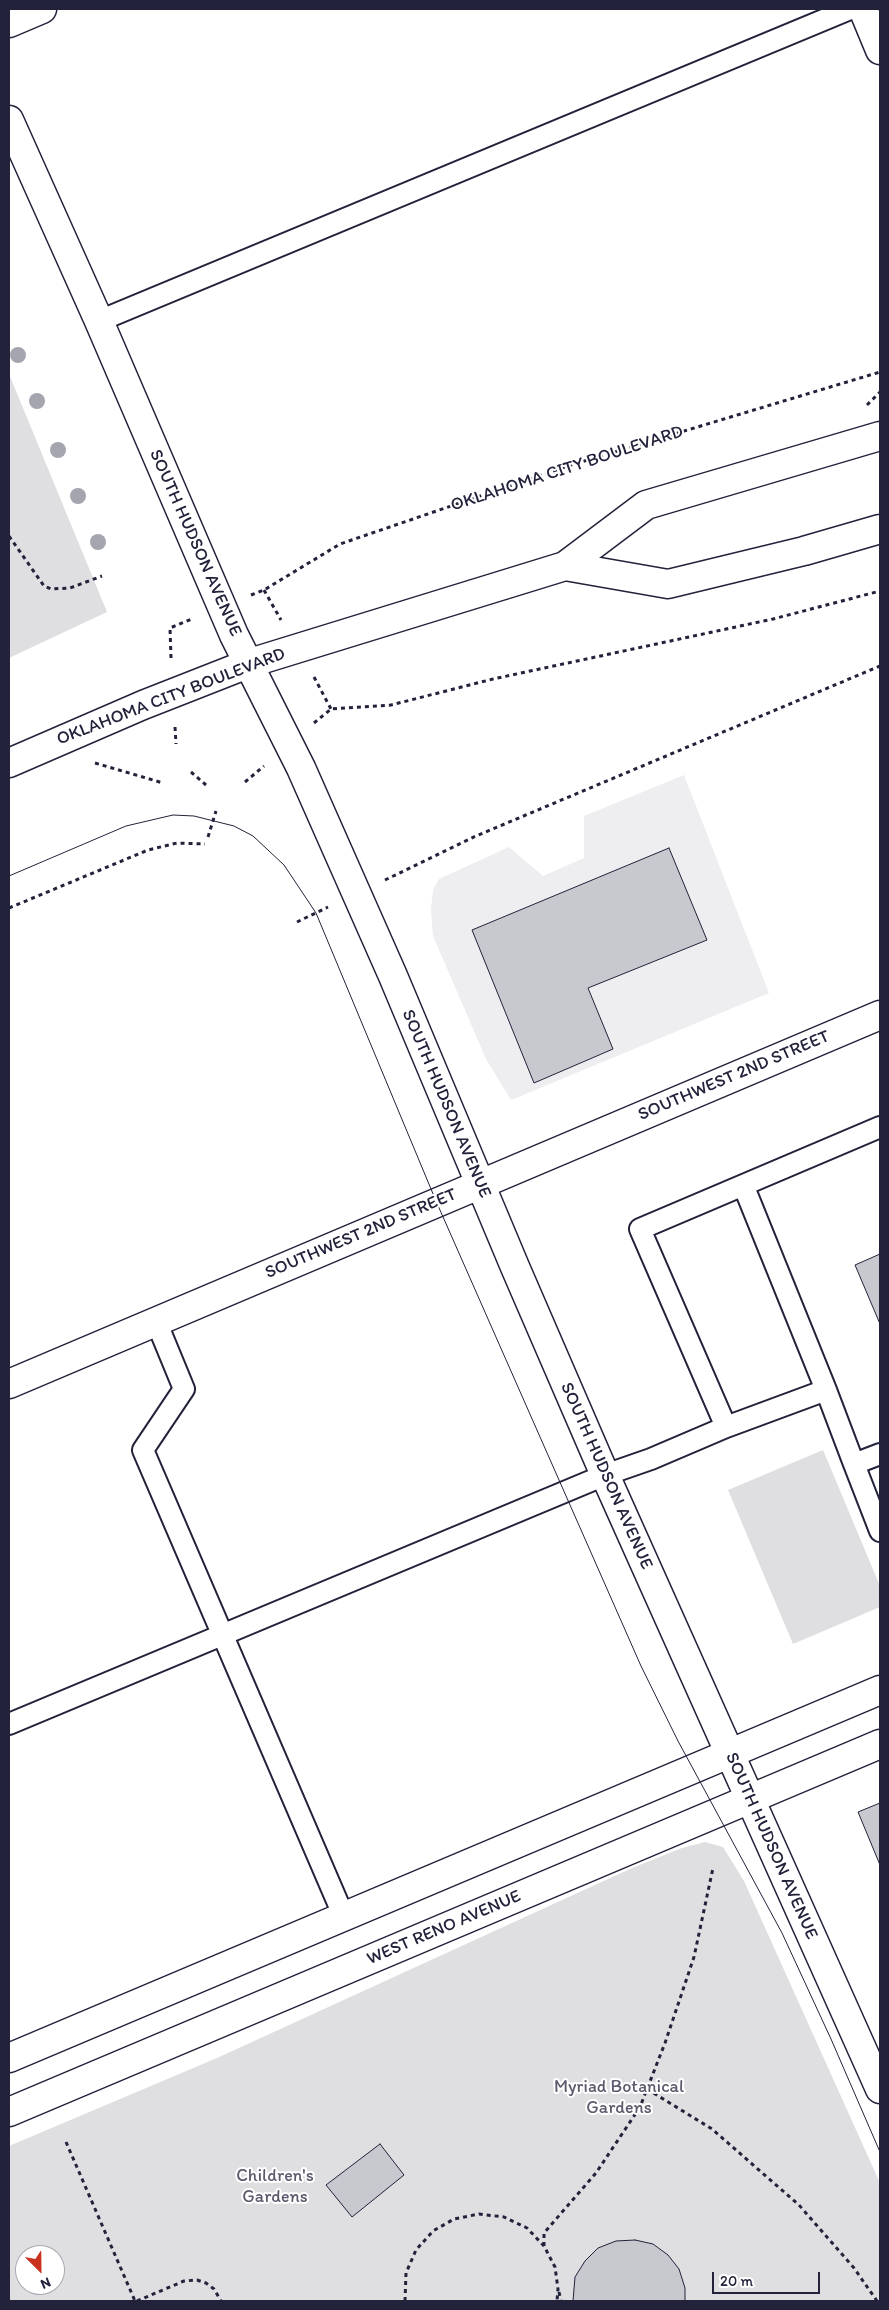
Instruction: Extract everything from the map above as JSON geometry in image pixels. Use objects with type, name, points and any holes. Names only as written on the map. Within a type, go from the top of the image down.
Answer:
[{"type":"main road","points":[[9,23],[42,9]]},
{"type":"main road","points":[[862,9],[880,50]]},
{"type":"main road","name":"SOUTH HUDSON AVENUE","points":[[9,120],[99,321],[234,635],[250,663],[301,768],[393,976],[479,1183],[605,1475],[879,2081]]},
{"type":"main road","name":"OKLAHOMA CITY BOULEVARD","points":[[9,763],[143,705],[250,663],[565,566],[646,505],[880,436]]},
{"type":"main road","name":"OKLAHOMA CITY BOULEVARD","points":[[565,566],[668,584],[804,551],[880,529]]},
{"type":"main road","name":"SOUTHWEST 2ND STREET","points":[[9,1384],[479,1183],[880,1015]]},
{"type":"main road","points":[[9,2058],[880,1690]]},
{"type":"main road","name":"WEST RENO AVENUE","points":[[9,2112],[880,1744]]},
{"type":"lane","points":[[99,321],[850,9]]},
{"type":"lane","points":[[726,1427],[640,1229],[744,1187],[880,1127]]},
{"type":"lane","points":[[744,1187],[826,1390],[880,1531]]},
{"type":"lane","points":[[156,1321],[184,1389],[143,1450],[344,1917]]},
{"type":"lane","points":[[9,1724],[605,1475],[826,1390]]},
{"type":"lane","points":[[854,1464],[880,1454]]},
{"type":"path","name":"OKLAHOMA CITY BOULEVARD","points":[[264,590],[340,544],[568,466],[880,372]]},
{"type":"path","points":[[868,404],[880,392]]},
{"type":"path","points":[[9,536],[44,586],[50,589],[70,588],[102,576]]},
{"type":"path","points":[[331,709],[391,705],[493,680],[773,619],[880,591]]},
{"type":"path","points":[[396,875],[476,836],[880,666]]},
{"type":"path","points":[[191,772],[206,785]]},
{"type":"path","points":[[132,774],[163,783]]},
{"type":"path","points":[[208,837],[216,811]]},
{"type":"path","points":[[9,908],[148,850],[177,843],[205,844]]},
{"type":"path","points":[[544,2246],[544,2233],[596,2173],[640,2107],[665,2043],[694,1957],[713,1868]]},
{"type":"path","points":[[647,2089],[712,2130],[798,2205],[854,2268],[877,2301]]},
{"type":"path","points":[[66,2142],[136,2301],[184,2281],[197,2280],[206,2283],[214,2289],[220,2301]]},
{"type":"path","points":[[405,2301],[406,2273],[416,2250],[433,2231],[454,2218],[479,2214],[504,2217],[527,2228],[544,2246],[555,2267],[561,2301]]},
{"type":"path","points":[[557,2301],[558,2289]]},
{"type":"shaded area","points":[[684,775],[769,993],[511,1100],[486,1059],[433,936],[431,909],[433,890],[439,879],[509,847],[543,876],[584,858],[584,816]]},
{"type":"green space","points":[[9,374],[107,612],[9,658]]},
{"type":"green space","points":[[823,1450],[880,1586],[880,1607],[793,1644],[728,1490]]},
{"type":"green space","name":"Myriad Botanical Gardens","points":[[705,1842],[723,1847],[744,1881],[880,2183],[880,2301],[9,2301],[9,2146],[217,2058],[632,1868],[682,1848]]},
{"type":"building","points":[[669,848],[707,940],[588,988],[613,1049],[534,1083],[472,930]]},
{"type":"building","points":[[880,1254],[880,1324],[855,1265]]},
{"type":"building","points":[[880,1803],[880,1865],[858,1812]]},
{"type":"building","points":[[380,2144],[404,2175],[352,2217],[326,2185]]},
{"type":"building","points":[[635,2240],[653,2244],[668,2255],[679,2269],[685,2288],[685,2301],[573,2301],[575,2277],[585,2261],[598,2248],[616,2241]]},
{"type":"tram line","points":[[9,876],[126,826],[173,815],[194,816],[234,826],[253,836],[284,865],[316,913],[436,1201],[641,1666],[678,1741],[782,1933],[880,2152]]},
{"type":"park label","name":"Children's Gardens","points":[[275,2186]]}]
